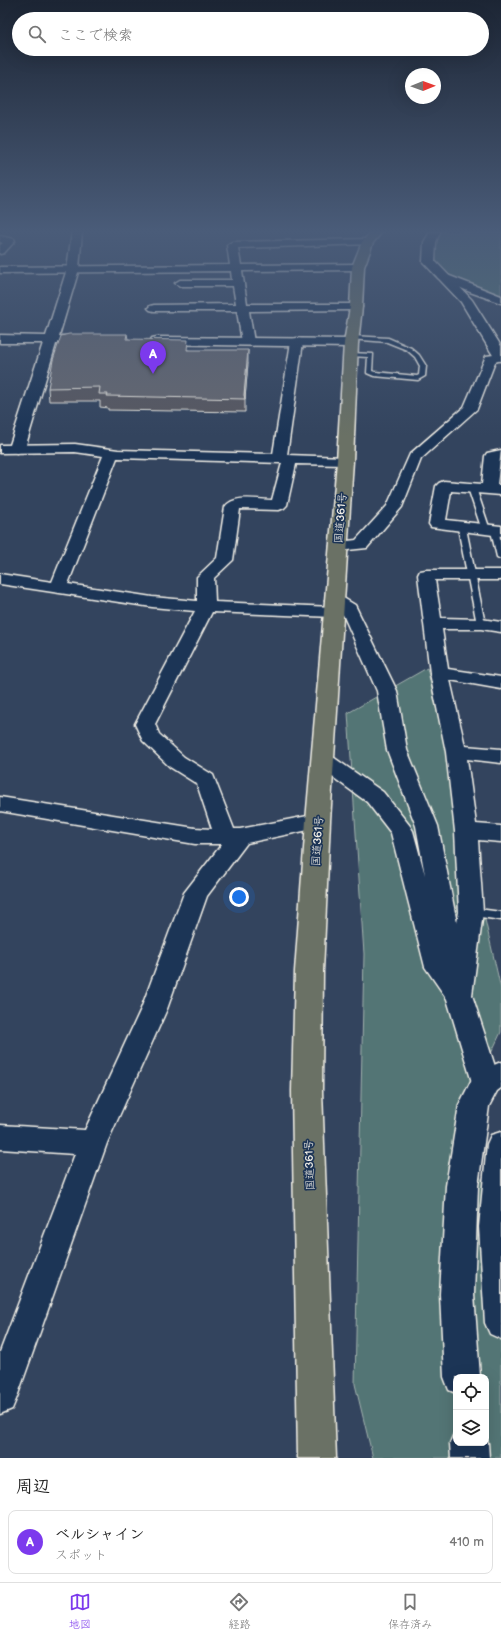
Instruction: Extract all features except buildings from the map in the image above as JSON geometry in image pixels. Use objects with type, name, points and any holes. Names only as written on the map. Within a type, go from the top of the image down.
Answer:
[{"type":"highway","name":"国道361号","points":[[318,1458],[307,1092],[309,971],[333,606],[356,300]]},
{"type":"street","points":[[17,448],[63,300]]},
{"type":"street","points":[[241,300],[248,342]]},
{"type":"street","points":[[338,546],[361,545],[394,507],[415,457],[470,409],[490,359],[501,355],[466,300]]},
{"type":"street","points":[[154,308],[356,306]]},
{"type":"street","points":[[0,339],[99,340]]},
{"type":"street","points":[[146,341],[297,342],[352,345]]},
{"type":"street","points":[[233,836],[206,780],[177,762],[150,737],[145,724],[206,607],[205,577],[225,560],[233,507],[240,504],[279,505],[297,342]]},
{"type":"street","points":[[0,448],[75,448],[112,453],[345,461]]},
{"type":"street","points":[[58,587],[112,453]]},
{"type":"street","points":[[494,530],[462,528],[437,524],[444,486],[495,490],[492,456],[501,454]]},
{"type":"street","points":[[459,995],[471,912],[466,831],[456,752],[439,673],[426,575],[501,575]]},
{"type":"street","points":[[0,579],[152,602],[206,607],[333,606],[349,609],[387,691],[397,750],[427,826],[459,995],[493,1078],[474,1105],[462,1186],[457,1294],[462,1374]]},
{"type":"street","points":[[432,623],[480,624],[501,627]]},
{"type":"street","points":[[439,673],[501,683]]},
{"type":"street","points":[[456,752],[501,756]]},
{"type":"street","points":[[323,760],[375,797],[402,831],[437,967],[459,995]]},
{"type":"street","points":[[0,804],[195,836],[233,836],[318,820]]},
{"type":"street","points":[[466,831],[501,834]]},
{"type":"street","points":[[0,1397],[93,1143],[154,1009],[196,893],[233,836]]},
{"type":"street","points":[[0,1137],[93,1143]]},
{"type":"street","points":[[501,1144],[494,1227],[501,1323]]},
{"type":"street","points":[[469,1446],[470,1458]]},
{"type":"lane","points":[[388,340],[409,349],[417,356],[423,366],[422,376],[418,378],[374,374],[369,372],[370,355],[352,345],[388,340]]},
{"type":"lane","points":[[472,488],[494,530],[501,557]]},
{"type":"lane","points":[[462,528],[480,624]]},
{"type":"lane","points":[[471,912],[501,916]]},
{"type":"green space","points":[[491,300],[501,300],[501,304]]},
{"type":"green space","points":[[427,668],[501,989],[501,1032],[459,1122],[501,1230],[501,1458],[373,1458],[355,1384],[364,954],[348,713]]},
{"type":"place","name":"ベルシャイン","points":[[153,374]]}]
